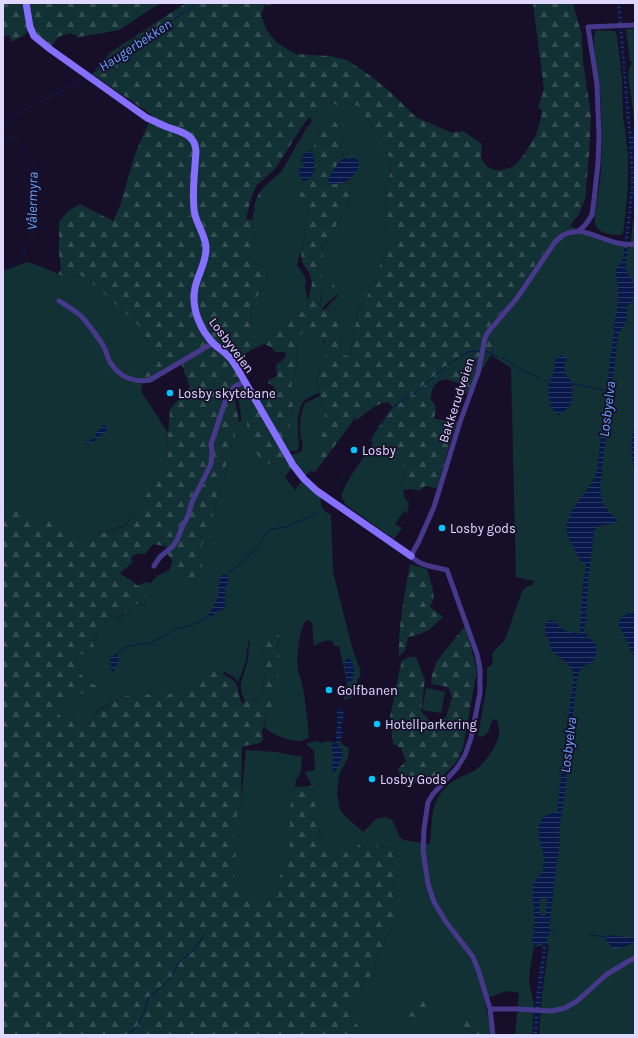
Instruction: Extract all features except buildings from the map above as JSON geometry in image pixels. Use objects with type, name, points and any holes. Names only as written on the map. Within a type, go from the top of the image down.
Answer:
[{"type":"main road","name":"Losbyveien","points":[[26,3],[30,27],[34,36],[56,54],[147,118],[183,132],[193,141],[196,147],[194,209],[196,222],[204,239],[206,251],[205,260],[195,288],[194,296],[196,315],[201,327],[213,343],[228,356],[237,368],[294,465],[304,479],[317,491],[411,556]]},
{"type":"street","points":[[635,25],[588,27],[597,84],[599,138],[598,163],[592,215],[579,231],[622,244],[635,244]]},
{"type":"street","name":"Bakkerudveien","points":[[411,556],[434,507],[460,422],[478,373],[485,338],[488,332],[517,298],[555,242],[563,235],[579,231]]},
{"type":"street","points":[[59,301],[81,317],[103,346],[117,370],[124,376],[134,380],[150,380],[213,343]]},
{"type":"street","points":[[154,566],[160,556],[173,546],[177,540],[188,516],[192,502],[211,464],[211,444],[226,400],[234,387],[245,381]]},
{"type":"street","points":[[411,556],[414,560],[420,563],[447,570],[473,640],[480,669],[480,693],[468,747],[457,768],[433,794],[428,802],[422,850],[428,884],[434,902],[446,922],[473,957],[479,972],[490,1009],[493,1035]]},
{"type":"street","points":[[490,1009],[516,1008],[558,1010],[565,1008],[574,1004],[606,976],[635,958]]},
{"type":"green space","points":[[3,3],[160,3],[119,30],[79,37],[70,33],[58,37],[52,46],[38,36],[33,28],[12,42],[9,35],[3,37]]},
{"type":"green space","points":[[186,3],[277,3],[265,5],[261,15],[266,29],[276,42],[295,54],[329,56],[347,60],[389,91],[416,117],[452,133],[463,131],[482,144],[481,158],[487,167],[498,171],[513,167],[523,156],[536,135],[541,118],[542,110],[538,108],[544,89],[533,3],[573,3],[582,36],[583,62],[591,116],[585,199],[579,214],[570,226],[550,244],[512,299],[491,324],[496,332],[491,343],[493,347],[491,355],[467,394],[464,393],[458,383],[446,379],[439,381],[433,387],[430,399],[436,408],[434,418],[451,422],[454,418],[456,419],[457,424],[453,432],[437,488],[425,486],[421,490],[404,490],[402,469],[406,452],[382,441],[373,443],[371,441],[374,433],[392,407],[389,403],[380,404],[372,408],[357,420],[355,418],[325,459],[316,457],[315,450],[322,443],[325,411],[316,383],[319,372],[326,364],[326,350],[324,340],[320,341],[318,337],[308,330],[299,336],[300,339],[297,344],[297,368],[292,381],[291,393],[293,403],[292,418],[288,431],[290,438],[283,442],[257,398],[273,396],[273,392],[275,390],[274,386],[268,383],[269,380],[277,376],[276,365],[283,360],[287,354],[282,351],[276,353],[271,347],[264,344],[253,349],[230,363],[241,381],[232,387],[239,421],[236,423],[234,443],[228,451],[224,479],[211,522],[212,541],[206,541],[202,545],[199,552],[199,557],[202,563],[201,570],[196,576],[186,582],[182,578],[187,572],[185,568],[179,570],[174,576],[169,570],[172,561],[167,554],[169,551],[167,547],[153,544],[145,554],[136,554],[131,558],[132,563],[120,573],[138,586],[146,582],[155,586],[148,592],[144,606],[139,603],[136,604],[129,611],[115,619],[105,622],[98,630],[97,637],[93,644],[94,647],[82,654],[77,655],[76,657],[79,667],[78,672],[93,684],[96,685],[102,681],[105,682],[106,685],[99,691],[95,692],[85,694],[71,693],[57,707],[59,714],[62,717],[66,719],[68,715],[76,715],[81,717],[87,723],[91,722],[98,711],[121,698],[135,693],[144,693],[157,697],[163,697],[189,684],[198,675],[205,671],[213,671],[232,679],[237,685],[242,703],[248,698],[255,700],[260,699],[263,688],[265,654],[258,648],[260,645],[267,642],[266,640],[262,639],[261,636],[268,631],[280,637],[277,645],[281,662],[272,706],[269,710],[262,731],[263,739],[260,743],[244,746],[242,748],[241,801],[233,829],[236,858],[234,877],[240,900],[272,901],[279,895],[277,883],[290,854],[290,810],[292,794],[295,787],[312,786],[317,801],[315,811],[319,824],[320,836],[322,841],[330,848],[344,852],[354,852],[362,838],[379,847],[394,848],[399,863],[394,889],[397,907],[392,928],[386,936],[384,948],[378,955],[374,969],[368,980],[365,981],[362,990],[358,994],[358,1000],[354,1003],[354,1008],[350,1016],[351,1022],[358,1025],[357,1030],[360,1035],[3,1035],[3,507],[19,505],[26,518],[53,520],[81,542],[89,537],[125,526],[138,511],[166,459],[170,409],[190,387],[181,363],[144,381],[145,372],[158,356],[138,325],[88,279],[79,275],[69,279],[58,274],[61,268],[59,253],[59,222],[69,210],[80,204],[113,221],[120,206],[135,154],[152,115],[92,74],[111,52]],"holes":[[[323,99],[329,100],[337,106],[340,101],[360,107],[366,119],[377,133],[379,142],[383,149],[391,159],[389,162],[391,172],[387,181],[387,230],[396,235],[387,255],[381,258],[379,274],[357,314],[351,353],[348,356],[341,354],[339,319],[341,308],[338,307],[330,311],[325,309],[323,311],[320,305],[322,285],[327,282],[331,290],[336,289],[331,280],[325,279],[322,276],[318,266],[323,258],[322,248],[329,239],[345,210],[348,203],[350,187],[349,179],[355,175],[359,168],[359,164],[356,159],[349,157],[344,158],[342,154],[340,144],[343,139],[334,116],[324,123],[317,133],[314,148],[310,151],[314,161],[314,173],[307,180],[303,181],[299,192],[300,199],[308,211],[308,215],[303,218],[303,226],[306,234],[301,252],[302,262],[310,274],[312,284],[306,309],[291,317],[287,325],[275,327],[271,334],[259,338],[252,335],[251,308],[267,279],[268,272],[260,265],[255,264],[251,252],[254,229],[253,220],[246,219],[251,199],[256,186],[275,169],[305,122],[317,110],[319,107],[318,102]]]},
{"type":"green space","points":[[626,29],[635,29],[635,126],[628,74],[632,62],[630,60]]},
{"type":"green space","points":[[597,30],[615,31],[617,36],[622,79],[623,116],[628,152],[628,187],[622,235],[602,232],[595,224],[602,147],[600,91],[594,44],[595,32]]},
{"type":"green space","points":[[323,99],[329,100],[336,106],[340,101],[360,107],[366,119],[377,133],[379,142],[383,149],[391,159],[389,162],[391,172],[387,181],[387,230],[397,234],[387,255],[381,258],[379,274],[357,314],[351,353],[348,356],[341,354],[339,319],[341,308],[338,307],[332,311],[325,309],[338,296],[338,294],[325,305],[322,310],[320,304],[322,285],[326,282],[329,288],[334,289],[322,276],[318,266],[323,256],[323,246],[338,224],[349,198],[350,181],[348,157],[344,158],[342,154],[340,144],[343,139],[334,116],[332,116],[321,126],[317,133],[314,148],[308,152],[301,161],[305,164],[302,168],[301,177],[303,181],[301,185],[300,199],[306,206],[308,215],[303,226],[306,234],[297,265],[306,281],[305,288],[308,300],[306,309],[291,317],[287,325],[276,327],[271,334],[259,338],[252,335],[251,308],[267,279],[268,272],[260,265],[255,264],[251,252],[254,229],[253,215],[255,210],[262,203],[267,188],[266,185],[283,169],[307,127],[312,122],[310,117],[317,110],[318,102]]},
{"type":"green space","points":[[266,185],[268,192],[262,203],[255,210],[254,207],[257,198],[261,190]]},
{"type":"green space","points":[[635,219],[635,1035],[539,1035],[542,995],[549,944],[534,947],[529,983],[534,1005],[532,1035],[515,1035],[519,993],[507,991],[484,999],[491,1035],[484,1035],[485,1034],[475,1020],[465,1017],[461,1027],[475,1033],[475,1035],[360,1035],[357,1030],[358,1025],[351,1022],[350,1016],[354,1008],[354,1003],[358,1000],[358,994],[362,990],[363,984],[374,969],[378,955],[384,948],[386,936],[392,928],[396,901],[394,889],[399,863],[394,848],[379,847],[362,838],[355,852],[332,850],[323,843],[315,814],[315,790],[305,772],[315,770],[314,751],[306,744],[315,741],[321,743],[328,741],[335,743],[339,740],[343,745],[349,748],[348,757],[339,775],[337,793],[340,810],[363,832],[376,819],[385,817],[392,820],[403,840],[430,844],[432,815],[439,796],[449,784],[480,766],[492,751],[499,735],[497,720],[493,719],[488,732],[482,737],[478,736],[487,684],[487,668],[493,664],[492,654],[505,640],[522,591],[528,586],[533,585],[534,581],[516,577],[511,368],[491,355],[493,347],[491,343],[494,335],[491,325],[512,299],[550,244],[570,226],[630,248],[633,221]]},
{"type":"green space","points":[[27,262],[69,279],[79,275],[88,279],[138,325],[158,356],[145,372],[141,391],[168,433],[166,459],[138,511],[125,525],[90,537],[82,543],[52,521],[26,519],[19,505],[3,507],[3,271]]},
{"type":"green space","points":[[308,330],[323,340],[326,350],[326,364],[319,372],[316,383],[319,393],[303,402],[300,408],[298,422],[298,449],[296,451],[289,451],[283,442],[288,439],[288,431],[292,418],[293,403],[291,393],[292,381],[297,368],[297,344],[300,339],[299,336]]},
{"type":"green space","points":[[243,384],[259,409],[270,464],[276,463],[295,490],[302,482],[321,497],[322,508],[331,514],[333,572],[352,647],[361,672],[351,698],[344,700],[347,683],[339,646],[335,646],[332,641],[329,641],[314,646],[312,623],[309,620],[305,621],[301,632],[297,658],[308,721],[309,737],[303,740],[296,741],[281,737],[271,733],[264,727],[280,664],[278,643],[280,637],[266,640],[267,642],[261,651],[265,654],[265,665],[264,682],[260,699],[255,700],[248,698],[245,700],[241,690],[248,660],[249,640],[246,661],[238,682],[234,677],[225,672],[222,674],[213,671],[198,675],[189,684],[163,697],[157,697],[144,693],[135,693],[121,698],[98,710],[91,722],[87,723],[63,719],[57,712],[57,707],[71,693],[97,692],[96,685],[90,683],[78,672],[79,667],[76,657],[77,655],[90,649],[101,626],[110,620],[119,618],[139,603],[143,606],[145,604],[146,594],[154,586],[151,582],[157,576],[169,570],[171,573],[185,568],[187,569],[187,572],[183,576],[202,563],[199,557],[199,552],[202,545],[206,541],[210,542],[212,538],[211,522],[224,479],[228,451],[235,440],[236,423],[241,421],[237,390],[239,386]]},
{"type":"green space","points":[[320,396],[325,411],[324,423],[322,443],[315,450],[316,456],[321,459],[325,459],[315,472],[310,471],[304,477],[291,455],[299,453],[302,450],[303,446],[300,433],[300,424],[305,403]]},
{"type":"green space","points":[[259,409],[292,467],[285,477],[276,463],[270,464],[263,462],[256,453],[247,426],[247,415]]},
{"type":"green space","points":[[382,441],[406,452],[402,469],[404,497],[409,504],[407,513],[404,511],[395,524],[402,528],[394,539],[346,505],[341,495],[349,479],[373,443]]},
{"type":"green space","points":[[410,564],[427,569],[434,598],[430,607],[443,617],[419,635],[408,637],[405,651],[399,656],[401,621]]},
{"type":"green space","points":[[465,626],[477,670],[463,748],[457,761],[435,785],[426,785],[401,779],[398,769],[406,761],[401,748],[393,744],[390,717],[402,661],[409,657],[416,657],[425,680],[421,711],[434,726],[446,717],[452,697],[448,687],[431,684],[432,675],[437,661]]},
{"type":"green space","points":[[426,688],[445,692],[441,713],[422,710]]},
{"type":"green space","points":[[246,750],[276,752],[302,757],[301,772],[296,780],[292,794],[291,854],[278,883],[280,895],[272,901],[240,901],[233,876],[232,829],[241,802]]},
{"type":"green space","points":[[426,994],[430,1001],[428,1007],[420,1008],[420,1011],[415,1017],[408,1016],[406,1012],[407,1002]]},
{"type":"green space","points":[[465,1017],[475,1020],[485,1034],[475,1035],[475,1033],[461,1027],[461,1019]]},
{"type":"water","name":"Losbyelva","points":[[617,3],[620,3],[631,131],[635,142],[632,152],[634,184],[626,263],[627,271],[634,286],[634,293],[632,302],[627,307],[627,320],[618,335],[600,488],[603,504],[617,522],[599,526],[596,528],[594,534],[588,581],[586,624],[584,631],[596,644],[597,653],[592,662],[582,667],[578,674],[537,1035],[533,1035],[535,1005],[543,943],[542,942],[535,946],[532,943],[535,922],[533,886],[537,878],[543,872],[544,862],[539,838],[539,827],[540,822],[544,817],[557,812],[574,677],[571,668],[552,650],[548,638],[546,637],[546,622],[550,620],[555,622],[564,630],[580,634],[583,582],[586,565],[580,560],[568,537],[566,527],[573,508],[592,483],[597,470],[618,301],[616,270],[623,259],[631,181]],"holes":[[[541,898],[547,899],[546,914],[544,916],[540,914],[539,901]]]},
{"type":"water","points":[[310,151],[314,161],[314,173],[307,180],[303,181],[299,173],[299,168],[302,168],[305,164],[301,161],[304,154]]},
{"type":"water","points":[[348,157],[358,160],[359,167],[357,171],[344,182],[330,184],[328,182],[328,178],[338,163],[344,158]]},
{"type":"water","points":[[561,355],[567,358],[564,369],[566,375],[573,384],[570,405],[559,415],[550,404],[549,393],[555,360]]},
{"type":"water","points":[[103,425],[107,426],[105,432],[95,441],[83,444],[93,439]]},
{"type":"water","points":[[635,426],[635,477],[632,458],[632,438]]},
{"type":"water","points":[[223,574],[228,576],[225,591],[225,606],[222,610],[219,610],[209,618],[208,616],[218,596],[220,580]]},
{"type":"water","points":[[635,610],[635,660],[619,625],[619,621],[623,616]]},
{"type":"water","points":[[115,654],[118,655],[119,659],[113,672],[110,663],[111,657]]},
{"type":"water","points":[[347,657],[353,663],[354,670],[353,679],[349,685],[345,670]]},
{"type":"water","points":[[339,708],[342,708],[344,713],[341,726],[343,736],[339,740],[338,744],[343,754],[335,773],[333,772],[332,768],[333,756],[331,746],[336,741],[337,714]]},
{"type":"water","points":[[608,935],[635,938],[635,943],[619,948],[613,948],[607,942],[606,937]]},
{"type":"waterway","name":"Haugerbekken","points":[[91,74],[199,3]]},
{"type":"waterway","name":"Haugerbekken","points":[[3,125],[12,117],[84,78]]},
{"type":"waterway","name":"Vålermyra","points":[[3,144],[14,137],[36,168],[33,233],[20,261],[3,270]]},
{"type":"waterway","points":[[337,485],[394,406],[416,392],[445,367],[468,352],[480,351]]},
{"type":"waterway","points":[[485,351],[499,357]]},
{"type":"waterway","points":[[502,358],[522,370],[540,378]]},
{"type":"waterway","points":[[545,380],[550,383]]},
{"type":"waterway","name":"Losbyelva","points":[[573,384],[608,391]]},
{"type":"waterway","points":[[227,575],[252,553],[268,531],[287,527],[317,513]]},
{"type":"waterway","points":[[116,655],[128,646],[150,643],[178,628],[190,626],[208,617]]},
{"type":"waterway","points":[[550,930],[555,931]]},
{"type":"waterway","points":[[127,1035],[137,1027],[149,997],[163,986],[172,976],[179,962],[194,950],[204,935]]},
{"type":"waterway","points":[[590,935],[606,937]]},
{"type":"place","name":"Losby skytebane","points":[[170,393]]},
{"type":"place","name":"Losby","points":[[354,450]]},
{"type":"place","name":"Losby gods","points":[[442,528]]},
{"type":"place","name":"Golfbanen","points":[[329,690]]},
{"type":"place","name":"Hotellparkering","points":[[377,724]]},
{"type":"place","name":"Losby Gods","points":[[372,779]]}]
